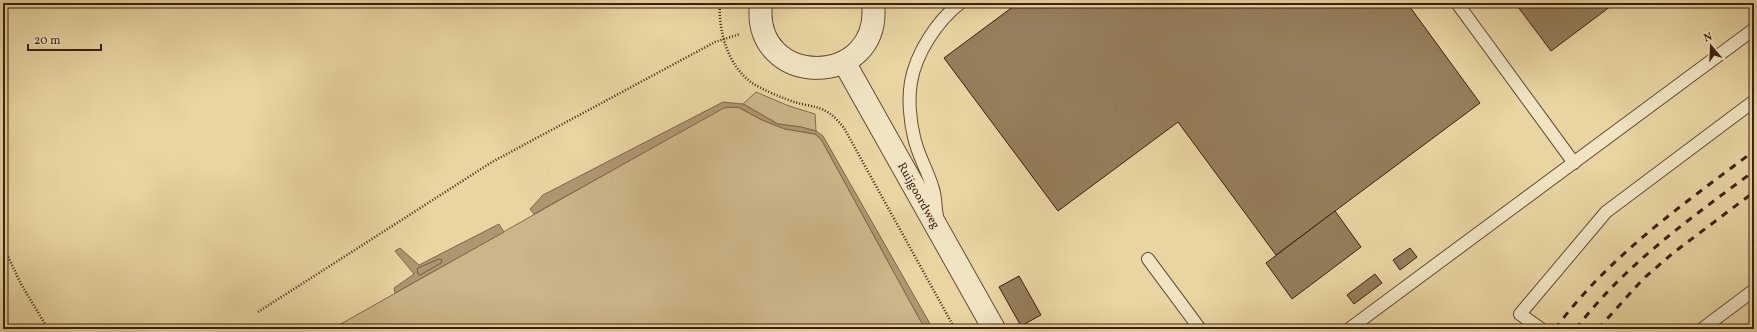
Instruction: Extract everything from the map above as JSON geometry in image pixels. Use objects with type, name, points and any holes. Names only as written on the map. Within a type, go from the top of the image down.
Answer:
[{"type":"street","points":[[761,3],[760,13],[762,27],[767,41],[776,52],[788,61],[802,67],[816,69],[830,67],[844,62],[857,53],[866,41],[872,28],[874,13],[873,3]]},
{"type":"street","name":"Ruijgoordweg","points":[[844,62],[994,329]]},
{"type":"lane","points":[[938,230],[933,189],[922,163],[914,137],[911,109],[911,82],[920,56],[934,30],[952,9],[960,3]]},
{"type":"lane","points":[[1457,3],[1574,163]]},
{"type":"lane","points":[[1349,329],[1754,29]]},
{"type":"lane","points":[[1541,329],[1520,314],[1606,212],[1754,101]]},
{"type":"lane","points":[[1148,259],[1200,329]]},
{"type":"lane","points":[[1702,329],[1754,290]]},
{"type":"path","points":[[720,3],[719,16],[724,40],[730,56],[740,72],[753,83],[786,99],[820,107],[837,118],[848,135],[955,329]]},
{"type":"path","points":[[258,312],[492,162],[715,42],[762,27]]},
{"type":"path","points":[[3,246],[22,284],[48,329]]},
{"type":"shaded area","points":[[756,92],[789,106],[815,114],[816,131],[801,127],[778,124],[743,104]]},
{"type":"shaded area","points":[[724,107],[738,107],[762,120],[785,129],[815,134],[821,139],[925,329],[332,329]]},
{"type":"water","points":[[723,102],[743,104],[778,124],[801,127],[816,131],[823,136],[933,329],[925,329],[821,139],[815,134],[785,129],[762,120],[738,107],[724,108],[534,214],[530,209],[543,195]]},
{"type":"water","points":[[499,224],[504,232],[395,293],[394,288],[414,274],[395,251],[400,248],[419,265]]},
{"type":"building","points":[[1018,3],[1407,3],[1480,103],[1276,255],[1178,122],[1058,211],[944,58]]},
{"type":"building","points":[[1515,3],[1615,3],[1551,51]]},
{"type":"building","points":[[1335,211],[1361,247],[1292,299],[1266,263]]},
{"type":"building","points":[[1410,248],[1417,257],[1400,270],[1393,260]]},
{"type":"building","points":[[1375,274],[1382,283],[1354,304],[1347,295]]},
{"type":"building","points":[[1019,276],[1041,315],[1021,326],[999,287]]},
{"type":"railway","points":[[1555,329],[1576,303],[1623,255],[1700,191],[1754,151]]},
{"type":"railway","points":[[1576,329],[1615,284],[1637,263],[1683,225],[1754,171]]},
{"type":"railway","points":[[1598,329],[1643,279],[1673,253],[1754,192]]}]
